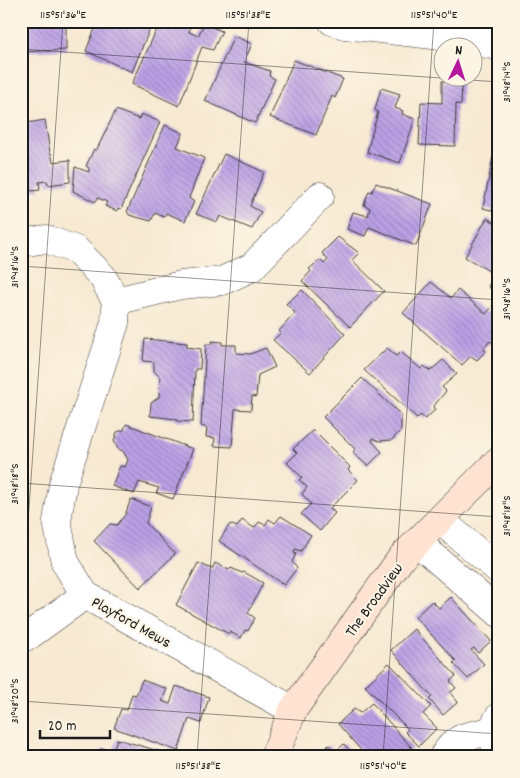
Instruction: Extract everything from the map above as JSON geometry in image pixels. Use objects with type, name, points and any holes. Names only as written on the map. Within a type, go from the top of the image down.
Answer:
[{"type":"street","points":[[341,23],[499,46]]},
{"type":"street","points":[[433,35],[499,23]]},
{"type":"street","points":[[21,243],[46,239],[76,250],[102,276],[116,301],[181,286],[222,280],[252,267],[320,196]]},
{"type":"street","name":"Playford Mews","points":[[116,301],[115,324],[63,484],[57,521],[65,562],[85,595],[293,710]]},
{"type":"street","name":"The Broadview","points":[[274,757],[293,710],[402,557],[499,460]]},
{"type":"street","points":[[440,520],[499,570]]},
{"type":"street","points":[[418,542],[499,614]]},
{"type":"street","points":[[21,639],[32,634],[85,595]]},
{"type":"street","points":[[443,757],[450,745],[495,724],[498,757]]},
{"type":"building","points":[[21,21],[66,21],[66,50],[21,52]]},
{"type":"building","points":[[98,21],[153,21],[132,72],[86,51]]},
{"type":"building","points":[[167,21],[187,21],[190,27],[189,32],[198,36],[204,24],[222,31],[213,50],[202,47],[179,106],[132,84],[160,22],[166,25]]},
{"type":"building","points":[[234,36],[252,44],[244,62],[270,71],[269,76],[275,79],[255,123],[205,101]]},
{"type":"building","points":[[294,60],[343,79],[335,98],[332,96],[316,135],[270,117]]},
{"type":"building","points":[[381,88],[400,94],[395,108],[403,111],[402,114],[415,119],[400,163],[367,152],[378,112],[375,110]]},
{"type":"building","points":[[442,88],[462,88],[461,105],[456,104],[455,146],[419,145],[421,102],[442,103]]},
{"type":"building","points":[[497,98],[499,99],[499,144],[495,144]]},
{"type":"building","points":[[116,110],[139,119],[141,114],[160,122],[121,209],[118,208],[117,211],[105,206],[107,202],[98,198],[95,202],[73,191],[75,167],[89,172],[89,168],[86,166],[94,149],[96,151]]},
{"type":"building","points":[[45,120],[53,162],[70,160],[70,182],[48,185],[47,181],[39,182],[40,190],[22,192],[21,124]]},
{"type":"building","points":[[165,125],[183,133],[177,147],[204,158],[189,198],[194,202],[185,221],[166,213],[164,217],[155,213],[151,221],[129,215],[127,212]]},
{"type":"building","points":[[224,154],[264,172],[250,206],[261,212],[252,229],[220,216],[217,222],[196,214]]},
{"type":"building","points":[[493,157],[499,158],[499,212],[483,208]]},
{"type":"building","points":[[376,183],[432,204],[416,246],[369,227],[365,236],[347,229],[353,212],[368,216],[370,208],[364,205],[369,191],[372,192]]},
{"type":"building","points":[[487,218],[499,225],[499,293],[488,287],[494,274],[465,257]]},
{"type":"building","points":[[338,237],[359,253],[352,260],[384,291],[350,327],[302,281],[311,271],[309,269],[320,260],[324,264],[328,260],[322,253]]},
{"type":"building","points":[[431,282],[451,298],[458,290],[486,314],[497,301],[499,302],[499,339],[493,344],[490,341],[483,349],[486,351],[477,360],[471,356],[462,365],[403,313]]},
{"type":"building","points":[[302,290],[345,334],[310,373],[273,340],[281,333],[279,331],[295,313],[286,304]]},
{"type":"building","points":[[145,339],[187,343],[187,347],[201,349],[200,369],[195,369],[193,422],[150,416],[151,403],[159,397],[160,377],[154,371],[154,362],[143,361]]},
{"type":"building","points":[[212,341],[222,342],[222,345],[236,345],[236,353],[250,354],[266,348],[275,367],[258,375],[256,397],[252,396],[251,410],[235,409],[232,447],[214,446],[215,438],[206,437],[207,428],[201,426],[206,344],[212,344]]},
{"type":"building","points":[[387,348],[396,356],[401,352],[421,369],[424,366],[430,371],[443,360],[457,374],[442,387],[446,391],[433,407],[435,410],[425,419],[421,415],[417,418],[364,370]]},
{"type":"building","points":[[362,378],[401,415],[401,430],[392,440],[379,441],[373,438],[372,441],[382,452],[368,466],[353,453],[355,449],[323,417]]},
{"type":"building","points":[[126,424],[193,449],[173,499],[156,493],[159,488],[139,482],[134,494],[112,486],[120,466],[125,467],[128,460],[123,451],[118,449],[114,441],[117,432],[124,430]]},
{"type":"building","points":[[313,430],[350,467],[348,470],[358,480],[330,508],[335,513],[320,531],[301,514],[311,504],[302,494],[307,487],[299,480],[302,477],[287,463],[297,453],[293,449]]},
{"type":"building","points":[[131,499],[151,507],[146,523],[175,554],[140,588],[94,541],[110,524],[117,525],[125,515]]},
{"type":"building","points":[[281,516],[311,535],[301,551],[295,549],[294,553],[296,554],[292,562],[297,568],[284,585],[219,541],[230,524],[237,527],[242,520],[254,528],[259,522],[265,525],[269,519],[275,523]]},
{"type":"building","points":[[198,563],[212,569],[215,563],[229,570],[231,568],[242,573],[244,572],[263,583],[248,613],[255,618],[248,631],[245,630],[241,638],[230,632],[229,634],[176,605]]},
{"type":"building","points":[[451,597],[491,641],[478,653],[474,648],[471,650],[484,664],[468,679],[453,663],[456,661],[415,617],[432,601],[439,608]]},
{"type":"building","points":[[414,629],[456,676],[450,681],[456,688],[450,693],[458,702],[443,715],[429,699],[432,697],[391,650]]},
{"type":"building","points":[[389,663],[431,706],[423,714],[437,728],[419,746],[405,732],[408,729],[365,686]]},
{"type":"building","points":[[142,680],[167,689],[162,701],[170,704],[176,686],[209,697],[201,723],[189,719],[178,751],[114,728],[121,709],[127,710],[132,694],[136,695]]},
{"type":"building","points":[[372,703],[412,748],[402,757],[367,757],[338,724],[354,709],[360,713]]},
{"type":"building","points":[[117,739],[166,753],[165,757],[100,757],[102,748],[113,751]]},
{"type":"building","points":[[344,744],[356,757],[316,757],[329,745],[335,752]]}]
